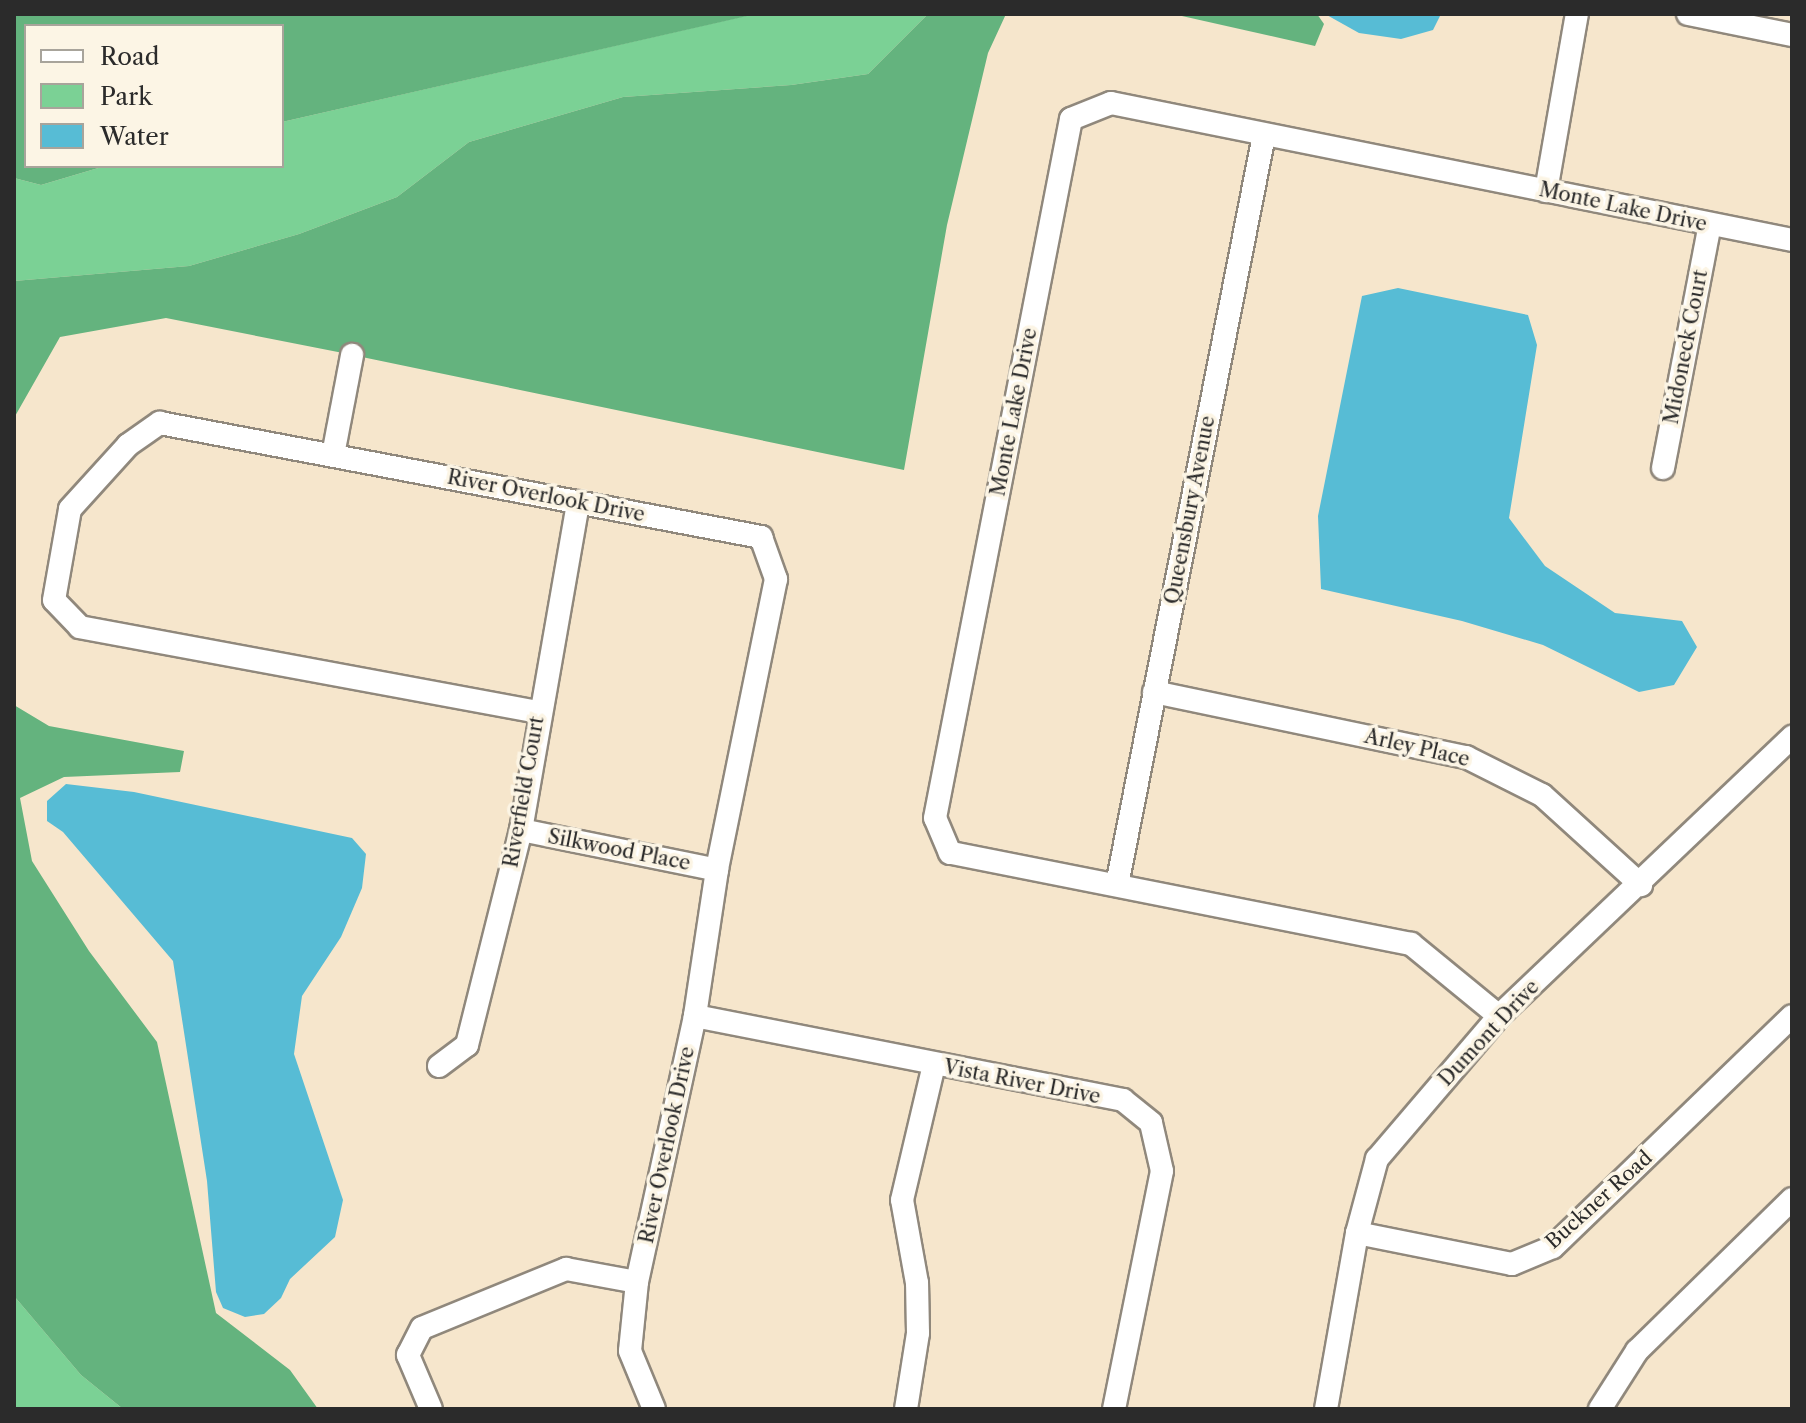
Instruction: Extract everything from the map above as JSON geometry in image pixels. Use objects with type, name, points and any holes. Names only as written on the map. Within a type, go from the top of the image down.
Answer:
[{"type":"street","points":[[1546,191],[1577,14]]},
{"type":"street","points":[[1688,14],[1792,35]]},
{"type":"street","name":"Monte Lake Drive","points":[[1499,1016],[1411,944],[950,853],[935,818],[1071,119],[1111,103],[1792,240]]},
{"type":"street","name":"Queensbury Avenue","points":[[1117,885],[1264,135]]},
{"type":"street","name":"Midoneck Court","points":[[1663,468],[1710,225]]},
{"type":"street","points":[[333,455],[352,355]]},
{"type":"street","name":"River Overlook Drive","points":[[538,712],[80,627],[54,600],[70,509],[128,445],[160,423],[761,537],[776,579],[717,870],[695,1016],[637,1282],[630,1351],[654,1409]]},
{"type":"street","name":"Riverfield Court","points":[[439,1066],[467,1045],[521,830],[538,712],[578,502]]},
{"type":"street","name":"Arley Place","points":[[1154,692],[1466,757],[1542,795],[1641,885]]},
{"type":"street","name":"Dumont Drive","points":[[1326,1409],[1357,1233],[1377,1159],[1499,1016],[1641,885],[1792,737]]},
{"type":"street","name":"Silkwood Place","points":[[521,830],[717,870]]},
{"type":"street","name":"Vista River Drive","points":[[695,1016],[1123,1100],[1151,1123],[1162,1171],[1114,1409]]},
{"type":"street","name":"Buckner Road","points":[[1357,1233],[1512,1264],[1553,1247],[1792,1016]]},
{"type":"street","points":[[906,1409],[918,1333],[917,1283],[902,1200],[934,1065]]},
{"type":"street","points":[[1600,1409],[1637,1351],[1792,1199]]},
{"type":"street","points":[[431,1409],[408,1355],[422,1328],[566,1269],[637,1282]]},
{"type":"green space","points":[[14,14],[756,14],[284,122],[284,24],[24,24],[24,168],[98,168],[41,185],[14,178]]},
{"type":"green space","points":[[754,14],[928,14],[868,74],[791,85],[623,97],[469,142],[397,197],[299,234],[189,266],[14,281],[14,178],[41,185],[98,168],[284,168],[284,122]]},
{"type":"green space","points":[[928,14],[1006,14],[988,53],[947,225],[904,470],[362,357],[362,349],[345,346],[343,353],[166,318],[60,337],[14,418],[14,281],[189,266],[299,234],[397,197],[469,142],[623,97],[791,85],[868,74]]},
{"type":"green space","points":[[1173,14],[1317,14],[1324,24],[1315,46]]},
{"type":"green space","points":[[14,705],[49,726],[184,751],[180,772],[64,777],[20,798],[32,861],[89,951],[157,1042],[216,1313],[290,1370],[318,1409],[123,1409],[81,1375],[14,1296]]},
{"type":"green space","points":[[14,1296],[81,1375],[123,1409],[14,1409]]},
{"type":"water","points":[[1325,14],[1441,14],[1433,30],[1401,39],[1359,33]]},
{"type":"water","points":[[1398,288],[1528,315],[1537,345],[1509,518],[1545,566],[1615,613],[1682,621],[1697,647],[1674,685],[1639,692],[1543,645],[1462,621],[1321,589],[1318,516],[1362,296]]},
{"type":"water","points":[[66,784],[134,792],[352,838],[366,854],[362,888],[341,937],[302,996],[294,1054],[343,1200],[335,1237],[290,1279],[281,1298],[264,1314],[245,1317],[223,1308],[216,1292],[207,1181],[173,961],[63,832],[47,821],[47,801]]}]
